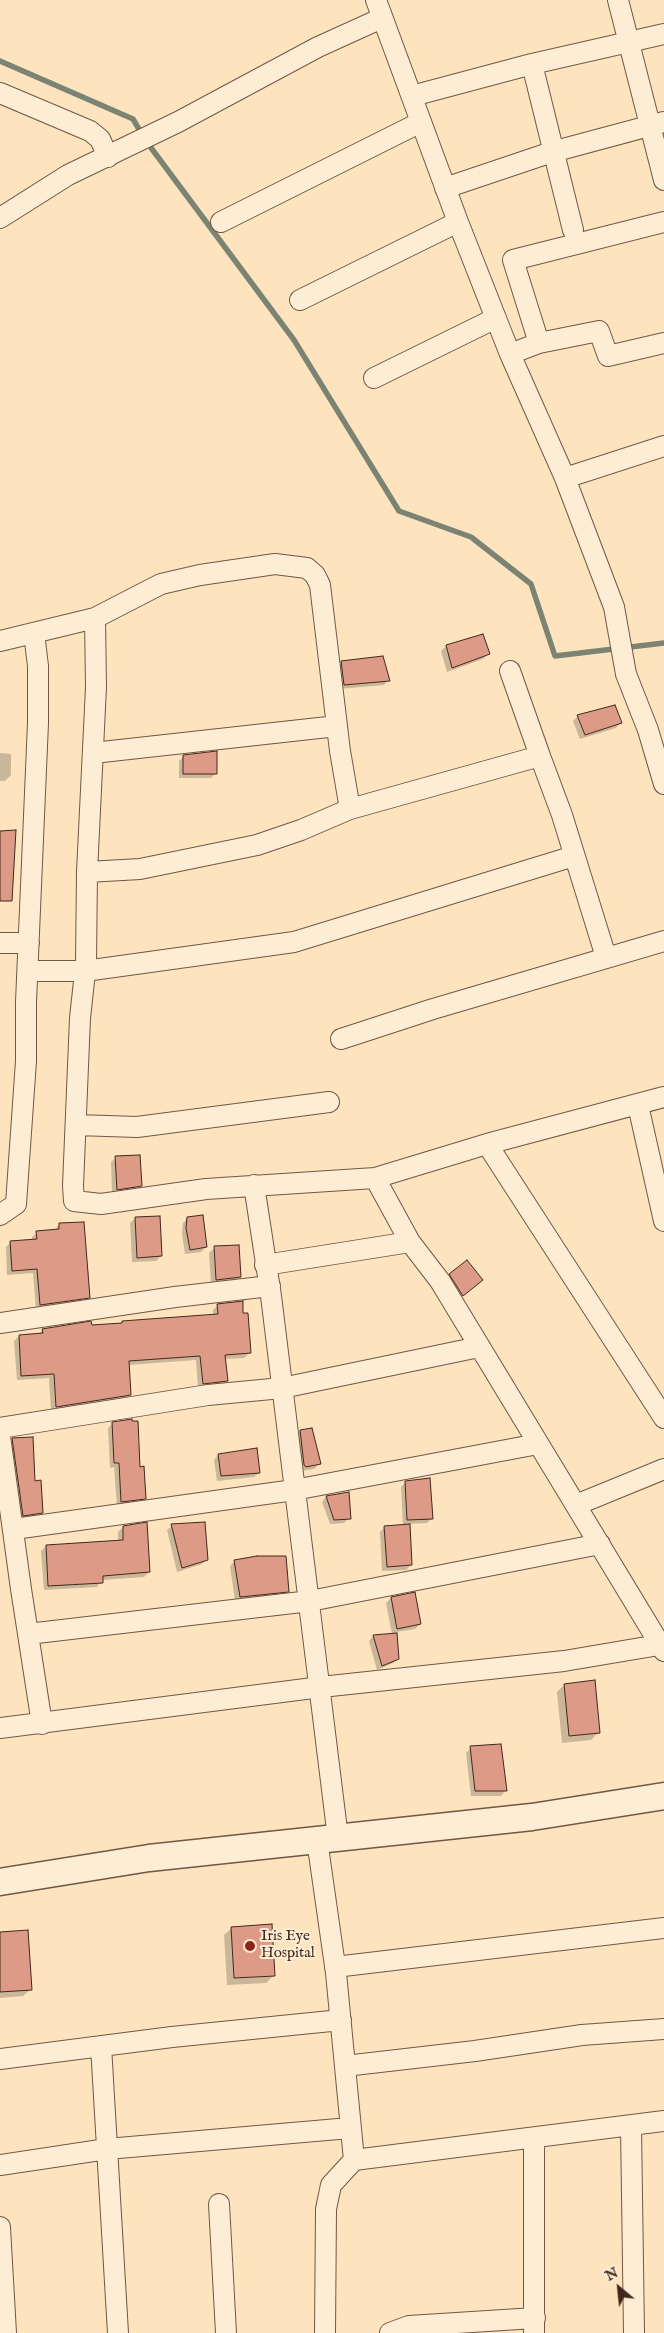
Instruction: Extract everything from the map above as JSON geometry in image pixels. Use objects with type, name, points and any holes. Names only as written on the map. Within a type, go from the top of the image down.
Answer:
[{"type":"street","points":[[618,0],[628,43],[657,124],[664,180]]},
{"type":"street","points":[[0,218],[68,175],[178,122],[318,47],[379,9],[458,222],[510,354],[565,478],[614,608],[626,674],[656,728],[664,784]]},
{"type":"street","points":[[412,96],[532,64],[664,34]]},
{"type":"street","points":[[532,64],[552,152],[573,230]]},
{"type":"street","points":[[0,93],[90,131],[100,138],[108,157]]},
{"type":"street","points":[[221,222],[421,122]]},
{"type":"street","points":[[445,188],[552,152],[657,124]]},
{"type":"street","points":[[300,300],[458,222]]},
{"type":"street","points":[[538,343],[513,260],[664,222]]},
{"type":"street","points":[[374,378],[496,318]]},
{"type":"street","points":[[510,354],[538,343],[599,331],[608,356],[664,343]]},
{"type":"street","points":[[565,478],[664,446]]},
{"type":"street","points":[[0,642],[95,618],[162,584],[191,577],[275,564],[307,568],[315,575],[320,585],[337,726],[350,809]]},
{"type":"street","points":[[95,618],[96,687],[85,971],[80,1018],[73,1186],[74,1202],[101,1204],[206,1189],[375,1178],[487,1144],[664,1096]]},
{"type":"street","points":[[0,1216],[16,1204],[26,1061],[38,723],[38,666],[34,633]]},
{"type":"street","points":[[510,671],[562,815],[606,957]]},
{"type":"street","points":[[93,753],[337,726]]},
{"type":"street","points":[[88,872],[140,870],[257,845],[301,830],[350,809],[540,756]]},
{"type":"street","points":[[28,971],[85,971],[294,942],[574,856]]},
{"type":"street","points":[[341,1039],[433,1009],[664,941]]},
{"type":"street","points":[[0,943],[29,942]]},
{"type":"street","points":[[77,1125],[137,1127],[329,1102]]},
{"type":"street","points":[[638,1104],[664,1221]]},
{"type":"street","points":[[487,1144],[664,1418]]},
{"type":"street","points":[[0,1728],[321,1687],[564,1661],[662,1647],[440,1281],[410,1242],[375,1178]]},
{"type":"street","points":[[254,1185],[265,1265],[270,1286],[294,1490],[321,1687],[335,1967],[354,2160]]},
{"type":"street","points":[[265,1265],[410,1242]]},
{"type":"street","points":[[0,1323],[175,1297],[270,1286]]},
{"type":"street","points":[[0,1428],[208,1395],[282,1388],[479,1347]]},
{"type":"street","points":[[0,1436],[42,1724]]},
{"type":"street","points":[[14,1529],[294,1490],[538,1444]]},
{"type":"street","points":[[576,1505],[664,1469]]},
{"type":"street","points":[[28,1634],[310,1601],[600,1544]]},
{"type":"street","points":[[0,1882],[149,1858],[532,1817],[664,1796]]},
{"type":"street","points":[[335,1967],[664,1928]]},
{"type":"street","points":[[0,2059],[341,2020]]},
{"type":"street","points":[[344,2066],[475,2051],[582,2035],[664,2029]]},
{"type":"street","points":[[101,2046],[118,2333]]},
{"type":"street","points":[[325,2333],[326,2209],[331,2185],[354,2160],[664,2121]]},
{"type":"street","points":[[631,2126],[634,2333]]},
{"type":"street","points":[[0,2164],[107,2149],[350,2128]]},
{"type":"street","points":[[390,2333],[409,2326],[535,2325],[534,2138]]},
{"type":"street","points":[[219,2204],[226,2333]]},
{"type":"street","points":[[0,2227],[6,2333]]},
{"type":"building","points":[[483,634],[490,654],[452,668],[446,645]]},
{"type":"building","points":[[383,656],[390,681],[344,685],[341,661]]},
{"type":"building","points":[[615,705],[622,723],[585,735],[577,715]]},
{"type":"building","points":[[217,751],[217,774],[183,774],[183,755]]},
{"type":"building","points":[[16,830],[12,901],[0,901],[0,831]]},
{"type":"building","points":[[140,1155],[142,1186],[117,1190],[115,1156]]},
{"type":"building","points":[[203,1215],[207,1247],[190,1250],[186,1228],[187,1217]]},
{"type":"building","points":[[160,1216],[162,1256],[137,1258],[135,1217]]},
{"type":"building","points":[[84,1222],[90,1298],[40,1305],[37,1269],[12,1271],[10,1241],[37,1239],[36,1231],[59,1229],[59,1223]]},
{"type":"building","points":[[239,1245],[241,1277],[216,1280],[214,1246]]},
{"type":"building","points":[[467,1260],[483,1280],[463,1296],[449,1274]]},
{"type":"building","points":[[243,1301],[243,1313],[248,1313],[251,1353],[225,1355],[228,1381],[203,1384],[200,1356],[129,1361],[131,1395],[56,1407],[54,1374],[21,1376],[19,1335],[43,1333],[42,1329],[91,1321],[92,1325],[218,1314],[217,1304]]},
{"type":"building","points":[[132,1419],[132,1421],[138,1421],[140,1467],[144,1466],[146,1499],[121,1502],[119,1463],[114,1463],[112,1422]]},
{"type":"building","points":[[312,1428],[321,1464],[306,1467],[304,1465],[300,1430]]},
{"type":"building","points":[[33,1437],[35,1481],[41,1480],[43,1513],[23,1516],[12,1438]]},
{"type":"building","points":[[257,1448],[260,1473],[221,1476],[218,1454]]},
{"type":"building","points":[[430,1478],[433,1519],[407,1520],[405,1481]]},
{"type":"building","points":[[349,1492],[351,1519],[334,1520],[326,1496]]},
{"type":"building","points":[[147,1522],[150,1572],[103,1576],[103,1583],[48,1586],[46,1545],[123,1540],[123,1526]]},
{"type":"building","points":[[205,1522],[208,1560],[182,1568],[171,1524]]},
{"type":"building","points":[[410,1524],[412,1565],[387,1567],[384,1526]]},
{"type":"building","points":[[257,1556],[286,1556],[289,1592],[240,1597],[234,1560]]},
{"type":"building","points":[[415,1592],[421,1624],[397,1629],[391,1597]]},
{"type":"building","points":[[397,1633],[399,1659],[382,1666],[373,1635]]},
{"type":"building","points":[[595,1680],[600,1733],[569,1736],[564,1684]]},
{"type":"building","points":[[501,1744],[507,1791],[475,1791],[470,1746]]},
{"type":"building","points":[[272,1924],[275,1976],[234,1978],[231,1927]]},
{"type":"building","points":[[28,1930],[32,1990],[0,1992],[0,1932]]},
{"type":"waterway","points":[[0,61],[133,119],[146,141],[294,340],[399,511],[471,537],[531,584],[555,656],[664,643]]},
{"type":"place","name":"Iris Eye Hospital","points":[[250,1946]]}]
